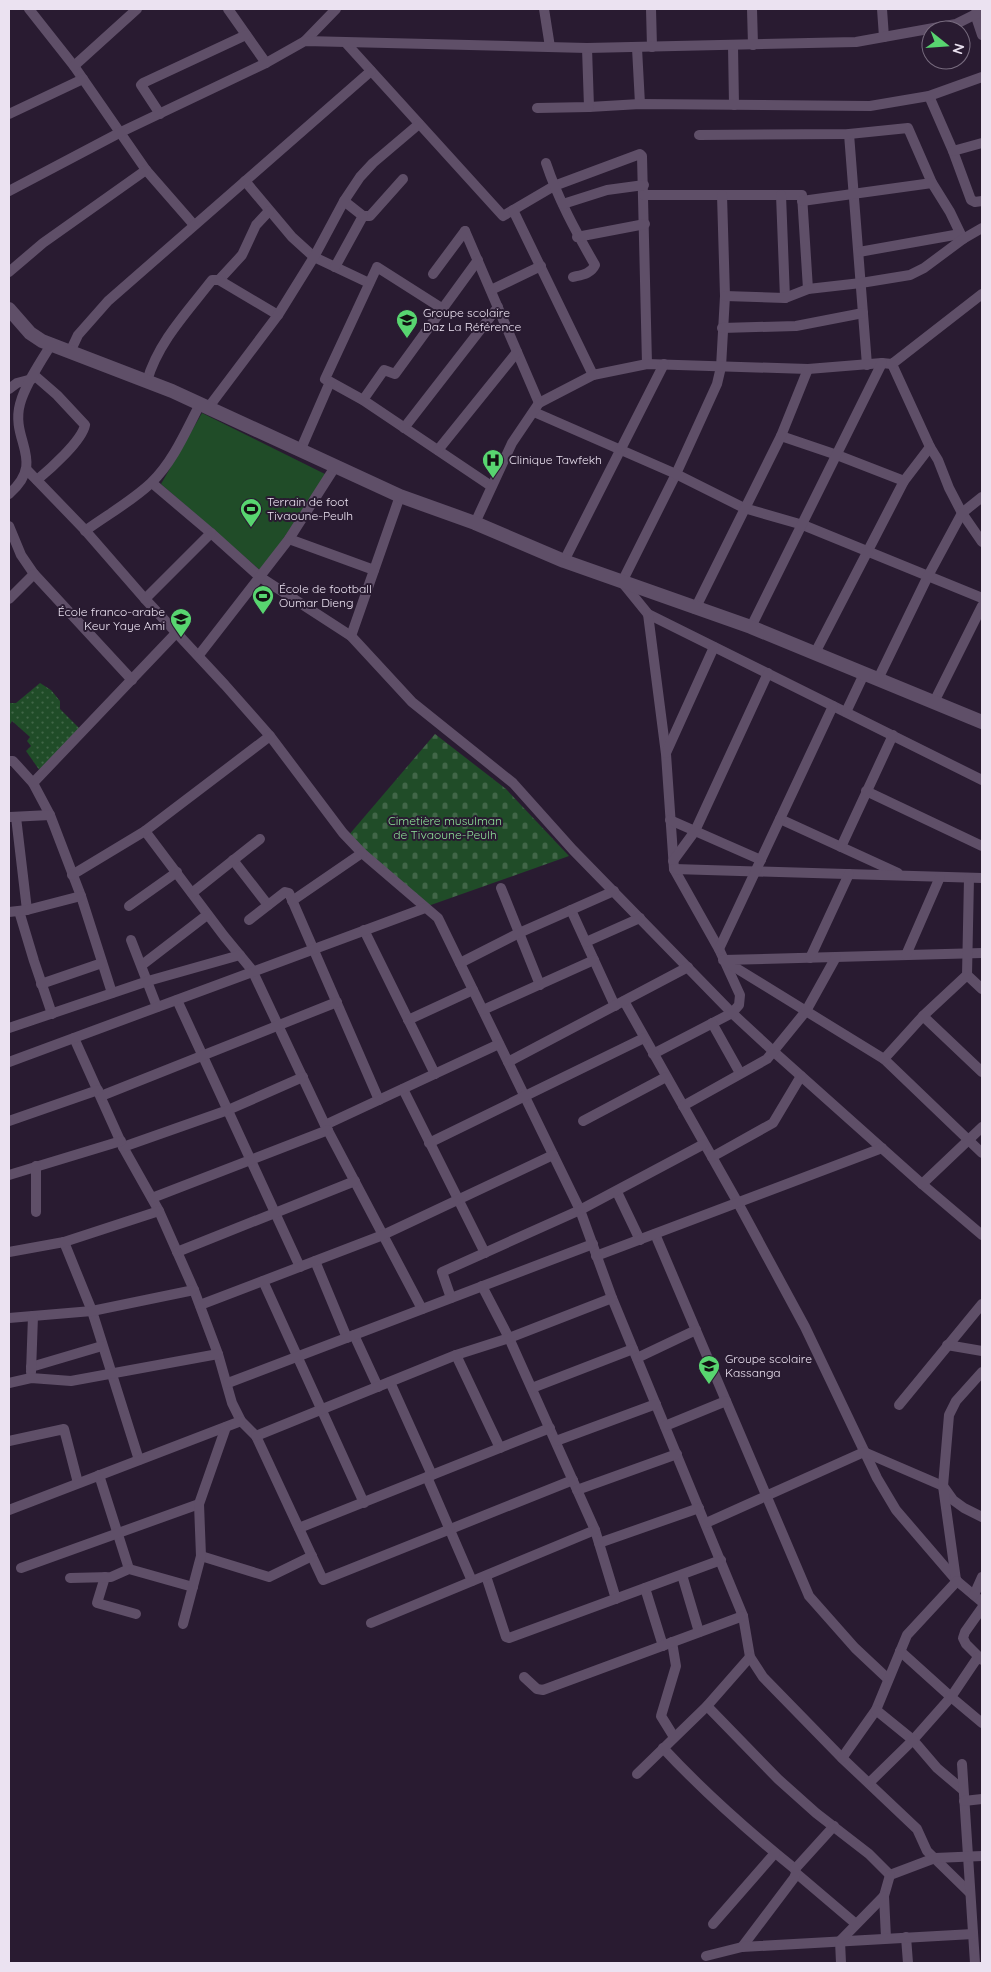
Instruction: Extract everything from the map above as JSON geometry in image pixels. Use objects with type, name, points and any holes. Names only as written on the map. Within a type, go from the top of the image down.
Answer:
[{"type":"street","points":[[29,9],[74,66],[146,170],[194,225]]},
{"type":"street","points":[[74,66],[137,9]]},
{"type":"street","points":[[228,9],[266,63]]},
{"type":"street","points":[[9,191],[121,132],[266,63],[305,41],[336,9]]},
{"type":"street","points":[[544,9],[550,47]]},
{"type":"street","points":[[651,9],[652,47]]},
{"type":"street","points":[[752,9],[753,45]]},
{"type":"street","points":[[882,9],[884,37]]},
{"type":"street","points":[[305,41],[586,48],[856,42],[956,24],[979,13],[982,35]]},
{"type":"street","points":[[160,114],[142,87],[143,82],[246,35]]},
{"type":"street","points":[[344,42],[503,216],[554,186],[640,154],[644,159],[647,364]]},
{"type":"street","points":[[733,46],[734,105]]},
{"type":"street","points":[[586,48],[589,107]]},
{"type":"street","points":[[637,48],[640,104]]},
{"type":"street","points":[[70,352],[78,335],[108,301],[371,72]]},
{"type":"street","points":[[537,108],[640,104],[870,106],[930,96],[982,76]]},
{"type":"street","points":[[9,114],[83,79]]},
{"type":"street","points":[[930,96],[971,200],[981,203]]},
{"type":"street","points":[[86,530],[152,483],[163,470],[204,406],[278,315],[360,177],[373,163],[419,124]]},
{"type":"street","points":[[699,135],[850,134],[908,128],[932,183],[950,212],[961,236]]},
{"type":"street","points":[[850,134],[868,365]]},
{"type":"street","points":[[953,151],[982,143]]},
{"type":"street","points":[[546,163],[554,186],[564,204],[577,237],[595,265],[586,274],[573,277]]},
{"type":"street","points":[[9,272],[43,243],[146,170]]},
{"type":"street","points":[[344,202],[363,216],[370,216],[403,179]]},
{"type":"street","points":[[245,181],[292,237],[314,257],[370,283]]},
{"type":"street","points":[[802,202],[932,183]]},
{"type":"street","points":[[564,204],[607,190],[644,190],[722,195],[802,195],[808,288]]},
{"type":"street","points":[[622,582],[676,474],[717,384],[725,296],[722,195]]},
{"type":"street","points":[[781,195],[785,298]]},
{"type":"street","points":[[513,210],[593,375]]},
{"type":"street","points":[[218,280],[242,255],[256,225],[270,211]]},
{"type":"street","points":[[335,267],[363,216]]},
{"type":"street","points":[[577,237],[645,224]]},
{"type":"street","points":[[858,252],[961,236],[982,228]]},
{"type":"street","points":[[434,274],[465,231],[517,352],[536,408],[744,508],[802,525],[982,598]]},
{"type":"street","points":[[725,296],[785,298],[808,288],[861,283],[910,275],[924,268],[961,236]]},
{"type":"street","points":[[362,400],[384,370],[395,374],[478,260]]},
{"type":"street","points":[[490,290],[541,266]]},
{"type":"street","points":[[443,310],[377,267],[325,380],[362,400],[491,486]]},
{"type":"street","points":[[147,381],[157,356],[170,334],[212,280],[218,280],[278,315]]},
{"type":"street","points":[[751,627],[837,455],[887,363],[982,294]]},
{"type":"street","points":[[404,428],[498,307]]},
{"type":"street","points":[[9,309],[32,335],[70,352],[147,381],[400,496],[475,523],[564,561],[695,609],[751,627],[982,722]]},
{"type":"street","points":[[722,328],[796,326],[863,313]]},
{"type":"street","points":[[9,494],[21,482],[27,470],[19,417],[20,404],[51,344]]},
{"type":"street","points":[[438,450],[517,352]]},
{"type":"street","points":[[475,523],[512,443],[536,408],[593,375],[647,364],[808,369],[887,363]]},
{"type":"street","points":[[887,363],[962,513],[982,542]]},
{"type":"street","points":[[564,561],[664,364]]},
{"type":"street","points":[[695,609],[781,436],[808,369]]},
{"type":"street","points":[[9,389],[17,383],[33,377]]},
{"type":"street","points":[[33,377],[57,395],[85,425],[83,432],[63,456],[37,480]]},
{"type":"street","points":[[300,451],[330,382]]},
{"type":"street","points":[[781,436],[904,481]]},
{"type":"street","points":[[815,653],[904,481],[930,447]]},
{"type":"street","points":[[198,655],[289,539],[336,467]]},
{"type":"street","points":[[27,470],[86,530],[270,736],[343,833],[362,853],[438,918],[580,1210],[612,1298],[743,1616],[750,1657],[763,1676],[842,1758],[917,1829],[927,1851],[970,1893]]},
{"type":"street","points":[[152,483],[211,532],[260,577],[351,636],[412,702],[513,783],[573,850],[732,1012],[773,1051],[982,1235]]},
{"type":"street","points":[[351,636],[400,496]]},
{"type":"street","points":[[878,679],[928,576],[962,513],[982,497]]},
{"type":"street","points":[[9,526],[21,555],[34,574],[132,680]]},
{"type":"street","points":[[146,599],[211,532]]},
{"type":"street","points":[[289,539],[374,570]]},
{"type":"street","points":[[9,599],[34,574]]},
{"type":"street","points":[[622,582],[648,614],[982,780]]},
{"type":"street","points":[[934,702],[982,606]]},
{"type":"street","points":[[648,614],[666,754],[674,865],[719,950],[740,995],[739,1005],[732,1012],[654,1054]]},
{"type":"street","points":[[34,783],[177,632]]},
{"type":"street","points":[[666,754],[714,647]]},
{"type":"street","points":[[674,865],[695,831],[768,673]]},
{"type":"street","points":[[846,712],[864,674]]},
{"type":"street","points":[[719,950],[833,706]]},
{"type":"street","points":[[840,847],[893,735]]},
{"type":"street","points":[[72,875],[145,831],[270,736]]},
{"type":"street","points":[[9,760],[34,783],[50,815],[81,896],[112,993]]},
{"type":"street","points":[[866,792],[982,846]]},
{"type":"street","points":[[50,815],[12,817],[18,911],[52,1014]]},
{"type":"street","points":[[780,819],[904,876]]},
{"type":"street","points":[[670,820],[761,860]]},
{"type":"street","points":[[145,831],[207,915],[252,970],[327,1127],[422,1309]]},
{"type":"street","points":[[192,893],[260,839]]},
{"type":"street","points":[[292,901],[362,853]]},
{"type":"street","points":[[233,860],[268,905]]},
{"type":"street","points":[[674,865],[755,872],[982,878]]},
{"type":"street","points":[[129,906],[177,872]]},
{"type":"street","points":[[810,958],[849,874]]},
{"type":"street","points":[[906,955],[940,877]]},
{"type":"street","points":[[884,1059],[923,1016],[967,974],[969,878]]},
{"type":"street","points":[[501,888],[540,985]]},
{"type":"street","points":[[460,963],[519,933],[614,891]]},
{"type":"street","points":[[249,920],[285,892],[289,893],[379,1100]]},
{"type":"street","points":[[18,911],[81,896]]},
{"type":"street","points":[[9,1062],[177,1000],[252,970],[425,908]]},
{"type":"street","points":[[571,910],[594,960],[619,1004],[654,1054],[805,1327],[877,1478],[896,1510],[957,1581],[978,1599]]},
{"type":"street","points":[[142,965],[207,915]]},
{"type":"street","points":[[586,942],[640,918]]},
{"type":"street","points":[[364,930],[435,1074]]},
{"type":"street","points":[[131,940],[157,1007]]},
{"type":"street","points":[[723,960],[982,953]]},
{"type":"street","points":[[9,1028],[148,981],[240,955]]},
{"type":"street","points":[[683,1106],[767,1058],[806,1011],[836,957]]},
{"type":"street","points":[[483,1010],[594,960]]},
{"type":"street","points":[[723,960],[884,1059],[982,1153]]},
{"type":"street","points":[[41,984],[102,963]]},
{"type":"street","points":[[508,1062],[688,967]]},
{"type":"street","points":[[967,974],[982,989]]},
{"type":"street","points":[[408,1020],[473,990]]},
{"type":"street","points":[[177,1000],[300,1267]]},
{"type":"street","points":[[9,1121],[99,1093],[337,1002]]},
{"type":"street","points":[[923,1016],[982,1072]]},
{"type":"street","points":[[712,1023],[740,1073]]},
{"type":"street","points":[[74,1038],[122,1144],[159,1211],[194,1290],[228,1383],[232,1403],[241,1421],[256,1436],[323,1580],[573,1480]]},
{"type":"street","points":[[429,1142],[644,1038]]},
{"type":"street","points":[[152,1198],[251,1160],[327,1127],[379,1100],[499,1044]]},
{"type":"street","points":[[712,1157],[773,1123],[801,1076]]},
{"type":"street","points":[[9,1175],[36,1166],[122,1144],[228,1110],[303,1077]]},
{"type":"street","points":[[583,1121],[666,1077]]},
{"type":"street","points":[[403,1089],[484,1253]]},
{"type":"street","points":[[922,1184],[982,1127]]},
{"type":"street","points":[[452,1298],[442,1272],[617,1192],[704,1144]]},
{"type":"street","points":[[596,1256],[882,1148]]},
{"type":"street","points":[[200,1305],[383,1235],[553,1155]]},
{"type":"street","points":[[36,1166],[36,1212]]},
{"type":"street","points":[[177,1252],[355,1181]]},
{"type":"street","points":[[617,1192],[640,1240]]},
{"type":"street","points":[[9,1252],[64,1242],[159,1211]]},
{"type":"street","points":[[655,1234],[809,1596],[855,1648],[888,1679]]},
{"type":"street","points":[[64,1242],[92,1311],[139,1460]]},
{"type":"street","points":[[228,1383],[593,1244]]},
{"type":"street","points":[[315,1261],[350,1336],[378,1387]]},
{"type":"street","points":[[263,1281],[364,1502]]},
{"type":"street","points":[[482,1286],[509,1338],[578,1490],[595,1530],[616,1599]]},
{"type":"street","points":[[9,1318],[92,1311],[194,1290]]},
{"type":"street","points":[[256,1436],[456,1355],[509,1338],[612,1298]]},
{"type":"street","points":[[900,1406],[947,1345],[982,1304]]},
{"type":"street","points":[[31,1372],[33,1316]]},
{"type":"street","points":[[532,1388],[696,1330]]},
{"type":"street","points":[[947,1345],[982,1350]]},
{"type":"street","points":[[9,1383],[31,1372],[102,1346]]},
{"type":"street","points":[[31,1372],[71,1382],[218,1354]]},
{"type":"street","points":[[456,1355],[500,1448]]},
{"type":"street","points":[[957,1581],[943,1486],[949,1415],[956,1401],[982,1372]]},
{"type":"street","points":[[390,1382],[472,1581]]},
{"type":"street","points":[[665,1426],[726,1401]]},
{"type":"street","points":[[556,1441],[656,1404]]},
{"type":"street","points":[[9,1510],[241,1421]]},
{"type":"street","points":[[183,1624],[202,1556],[199,1504],[226,1427]]},
{"type":"street","points":[[299,1528],[550,1428]]},
{"type":"street","points":[[9,1441],[64,1429],[78,1483]]},
{"type":"street","points":[[706,1523],[864,1452],[943,1486],[953,1500],[982,1517]]},
{"type":"street","points":[[578,1490],[677,1454]]},
{"type":"street","points":[[99,1475],[128,1569]]},
{"type":"street","points":[[21,1568],[199,1504]]},
{"type":"street","points":[[599,1544],[699,1508]]},
{"type":"street","points":[[371,1623],[595,1530]]},
{"type":"street","points":[[202,1556],[269,1577],[312,1556]]},
{"type":"street","points":[[486,1576],[506,1637],[509,1638],[721,1560]]},
{"type":"street","points":[[70,1578],[112,1577],[128,1569],[193,1587]]},
{"type":"street","points":[[682,1574],[699,1632]]},
{"type":"street","points":[[105,1577],[98,1603],[136,1614]]},
{"type":"street","points":[[978,1599],[982,1577]]},
{"type":"street","points":[[842,1758],[876,1710],[907,1634],[957,1581]]},
{"type":"street","points":[[645,1588],[676,1666],[661,1716],[674,1737]]},
{"type":"street","points":[[869,1783],[951,1697],[980,1658],[963,1638],[965,1632],[982,1608]]},
{"type":"street","points":[[524,1677],[537,1689],[543,1690],[743,1616]]},
{"type":"street","points":[[900,1650],[982,1723]]},
{"type":"street","points":[[637,1774],[707,1706],[750,1657]]},
{"type":"street","points":[[707,1706],[778,1780],[816,1813],[870,1854],[890,1875]]},
{"type":"street","points":[[876,1710],[912,1740],[964,1796],[982,1799]]},
{"type":"street","points":[[663,1748],[741,1826],[775,1852],[856,1924]]},
{"type":"street","points":[[962,1764],[970,1893],[976,1929],[974,1963]]},
{"type":"street","points":[[742,1947],[796,1871],[834,1826]]},
{"type":"street","points":[[713,1924],[775,1852]]},
{"type":"street","points":[[890,1875],[935,1858],[982,1856]]},
{"type":"street","points":[[886,1938],[884,1896],[890,1875]]},
{"type":"street","points":[[841,1963],[840,1941],[884,1896]]},
{"type":"street","points":[[706,1956],[742,1947],[906,1937],[976,1929]]},
{"type":"street","points":[[906,1937],[908,1963]]},
{"type":"green space","name":"Terrain de foot Tivaoune-Peulh","points":[[202,413],[327,475],[261,571],[161,484]]},
{"type":"green space","points":[[40,683],[51,690],[60,701],[60,709],[80,729],[40,771],[26,751],[31,746],[27,741],[30,737],[12,721],[9,726],[9,703],[16,703]]},
{"type":"green space","name":"Cimetière musulman de Tivaoune-Peulh","points":[[435,734],[506,789],[569,856],[428,906],[348,836]]},
{"type":"place","name":"Groupe scolaire Daz La Référence","points":[[407,339]]},
{"type":"place","name":"Clinique Tawfekh","points":[[493,479]]},
{"type":"place","name":"Terrain de foot Tivaoune-Peulh","points":[[251,528]]},
{"type":"place","name":"École de football Oumar Dieng","points":[[263,615]]},
{"type":"place","name":"École franco-arabe Keur Yaye Ami","points":[[181,638]]},
{"type":"place","name":"Groupe scolaire Kassanga","points":[[709,1385]]}]
